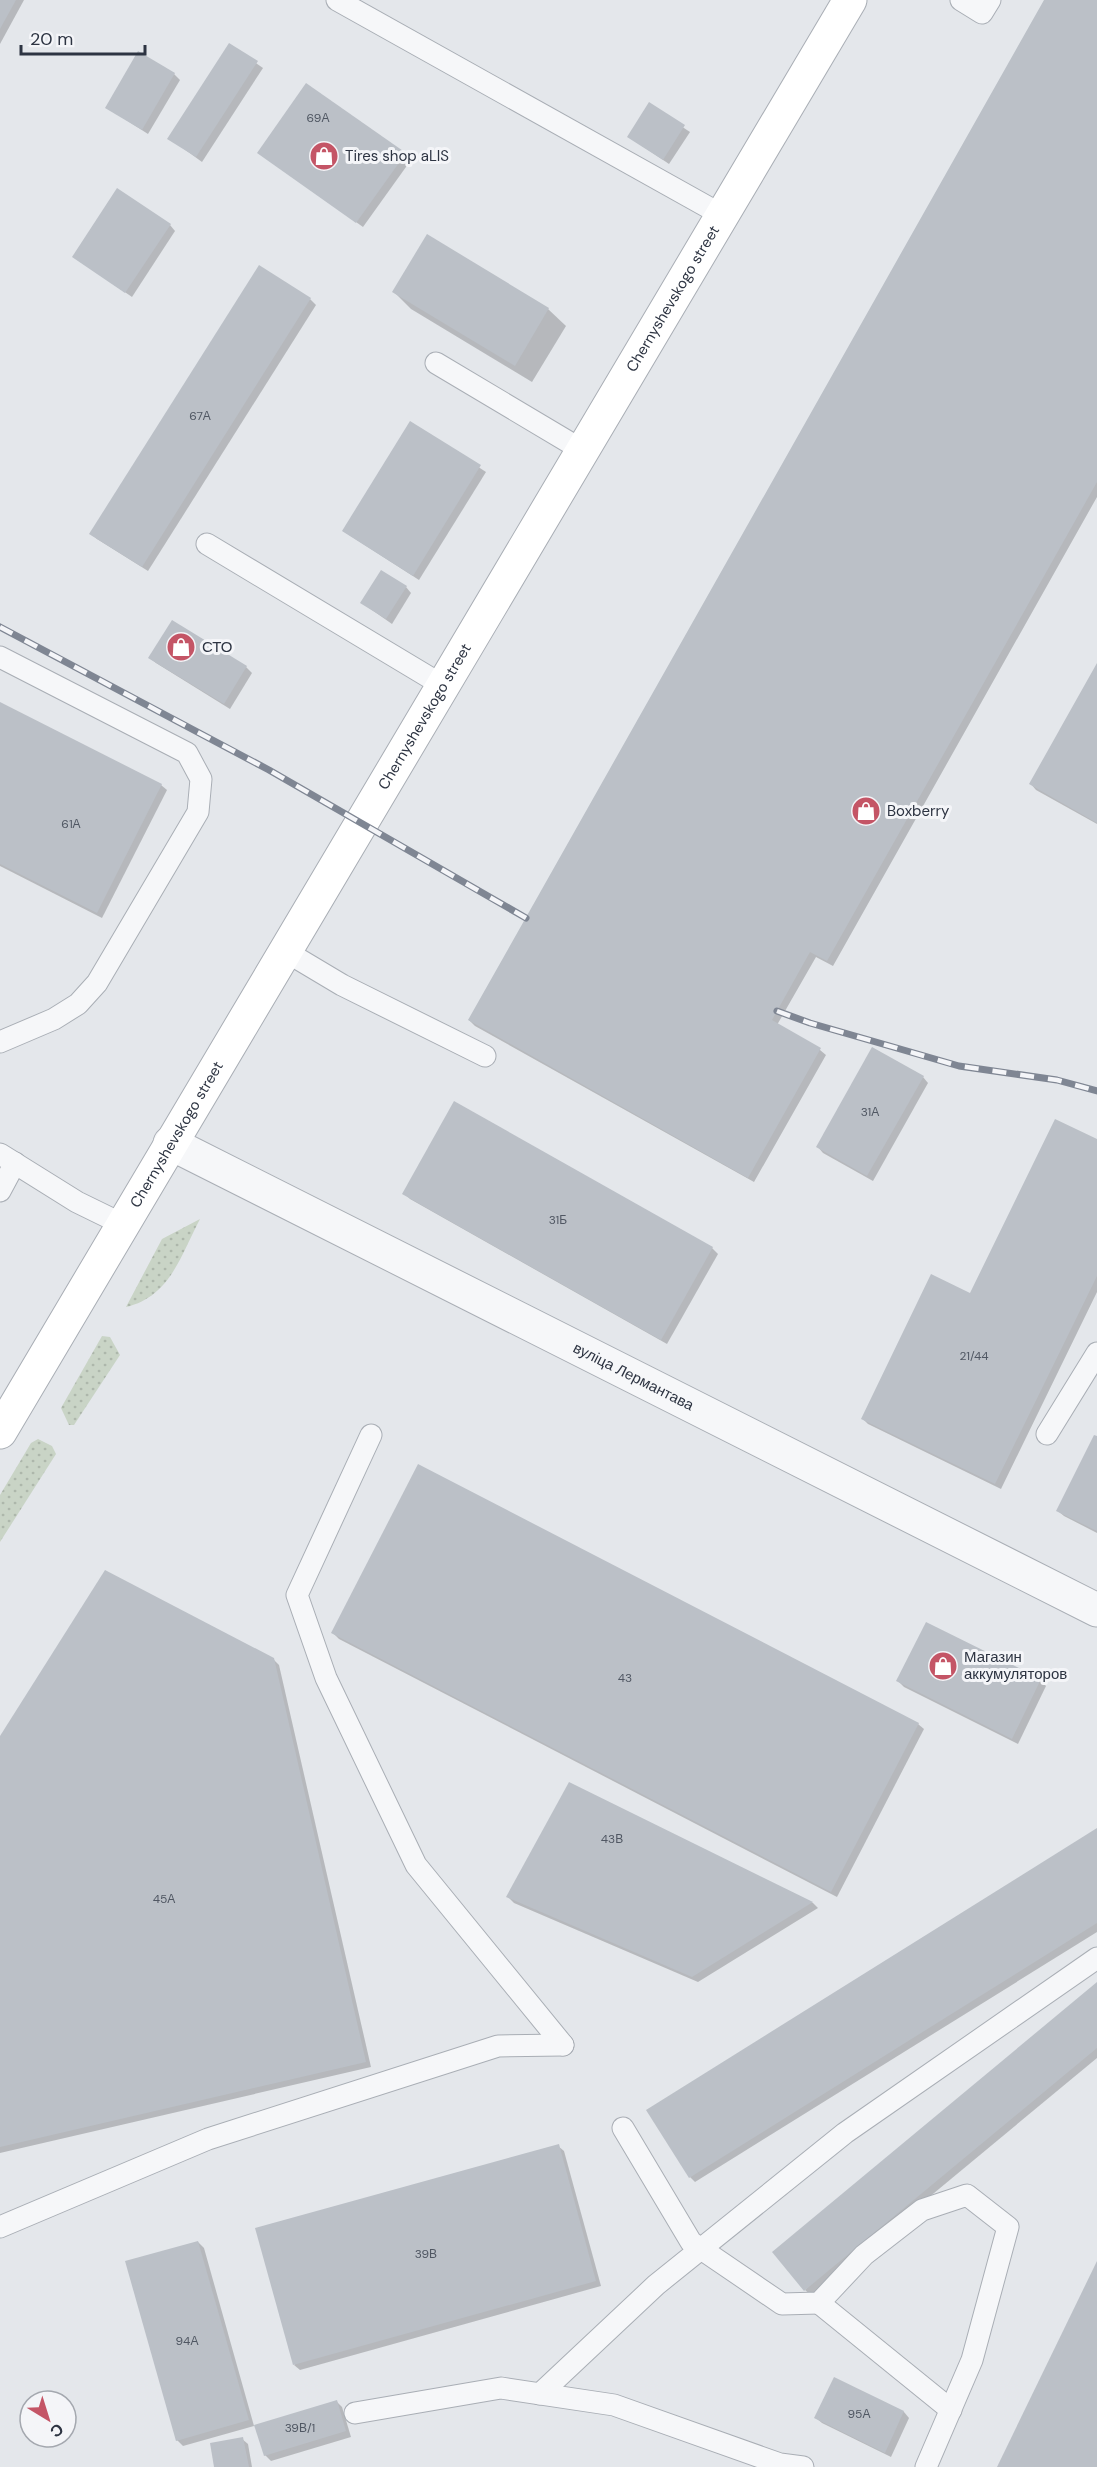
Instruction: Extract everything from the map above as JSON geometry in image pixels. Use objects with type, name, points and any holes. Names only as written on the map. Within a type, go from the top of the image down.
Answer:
[{"type":"main road","name":"Chernyshevskogo street","points":[[0,1432],[850,0]]},
{"type":"street","name":"вуліца Лермантава","points":[[170,1143],[1097,1610]]},
{"type":"lane","points":[[337,0],[722,215]]},
{"type":"lane","points":[[962,0],[982,13],[990,0]]},
{"type":"lane","points":[[436,363],[582,450]]},
{"type":"lane","points":[[207,544],[442,685]]},
{"type":"lane","points":[[0,657],[188,753],[201,779],[198,812],[98,982],[78,1004],[54,1019],[0,1042]]},
{"type":"lane","points":[[285,951],[342,985],[485,1056]]},
{"type":"lane","points":[[0,1191],[7,1159],[77,1202],[122,1224]]},
{"type":"lane","points":[[1047,1434],[1097,1353]]},
{"type":"lane","points":[[0,2227],[208,2139],[498,2046],[563,2045],[416,1865],[326,1678],[297,1595],[372,1435]]},
{"type":"lane","points":[[540,2394],[656,2285],[845,2133],[1097,1958]]},
{"type":"lane","points":[[623,2127],[692,2242],[782,2304],[819,2303],[951,2410]]},
{"type":"lane","points":[[819,2303],[864,2255],[922,2210],[967,2195],[1008,2227],[972,2360],[926,2467]]},
{"type":"lane","points":[[356,2413],[501,2388],[614,2405],[780,2464],[803,2467]]},
{"type":"green space","points":[[200,1219],[180,1260],[164,1284],[141,1302],[126,1307],[162,1239]]},
{"type":"green space","points":[[102,1336],[110,1337],[120,1355],[74,1425],[69,1425],[61,1408]]},
{"type":"green space","points":[[38,1439],[52,1446],[56,1454],[0,1542],[0,1495],[31,1443]]},
{"type":"building","points":[[0,0],[16,0],[0,29]]},
{"type":"building","points":[[1044,0],[1097,0],[1097,482],[827,961],[810,952],[772,1020],[821,1048],[748,1178],[468,1020]]},
{"type":"building","points":[[229,43],[258,61],[196,157],[167,139]]},
{"type":"building","points":[[138,51],[175,73],[142,130],[105,108]]},
{"type":"building","points":[[306,83],[406,153],[356,223],[257,153]]},
{"type":"building","points":[[649,102],[685,125],[663,160],[627,137]]},
{"type":"building","points":[[117,188],[171,224],[125,293],[72,257]]},
{"type":"building","points":[[427,234],[549,308],[515,366],[392,292]]},
{"type":"building","points":[[259,265],[311,298],[142,567],[89,534]]},
{"type":"building","points":[[410,421],[481,465],[413,576],[342,531]]},
{"type":"building","points":[[381,570],[407,586],[386,619],[360,603]]},
{"type":"building","points":[[172,620],[247,666],[224,704],[148,658]]},
{"type":"building","points":[[1097,663],[1097,823],[1029,784]]},
{"type":"building","points":[[0,702],[162,784],[97,913],[0,864]]},
{"type":"building","points":[[872,1047],[924,1076],[867,1176],[816,1147]]},
{"type":"building","points":[[454,1101],[713,1247],[661,1340],[402,1194]]},
{"type":"building","points":[[1055,1119],[1097,1139],[1097,1276],[995,1484],[861,1419],[931,1274],[970,1293]]},
{"type":"building","points":[[1094,1435],[1097,1436],[1097,1531],[1056,1511]]},
{"type":"building","points":[[418,1464],[919,1723],[831,1892],[331,1633]]},
{"type":"building","points":[[105,1570],[274,1658],[366,2062],[0,2147],[0,1736]]},
{"type":"building","points":[[926,1622],[1041,1679],[1012,1739],[896,1681]]},
{"type":"building","points":[[569,1782],[813,1902],[692,1977],[506,1897]]},
{"type":"building","points":[[1097,1828],[1097,1923],[689,2178],[646,2110]]},
{"type":"building","points":[[1097,1982],[1097,2048],[804,2291],[772,2252]]},
{"type":"building","points":[[559,2144],[596,2281],[293,2365],[255,2228]]},
{"type":"building","points":[[198,2241],[249,2420],[176,2441],[125,2261]]},
{"type":"building","points":[[1097,2261],[1097,2467],[997,2467]]},
{"type":"building","points":[[834,2377],[904,2411],[885,2453],[814,2418]]},
{"type":"building","points":[[337,2400],[346,2431],[264,2456],[254,2425]]},
{"type":"building","points":[[243,2437],[249,2467],[214,2467],[210,2443]]},
{"type":"railway","points":[[0,627],[269,770],[526,918]]},
{"type":"railway","points":[[777,1011],[810,1023],[959,1066],[1057,1080],[1097,1091]]},
{"type":"place","name":"Tires shop aLIS","points":[[324,156]]},
{"type":"place","name":"СТО","points":[[181,647]]},
{"type":"place","name":"Boxberry","points":[[866,811]]},
{"type":"place","name":"Магазин аккумуляторов","points":[[943,1666]]}]
